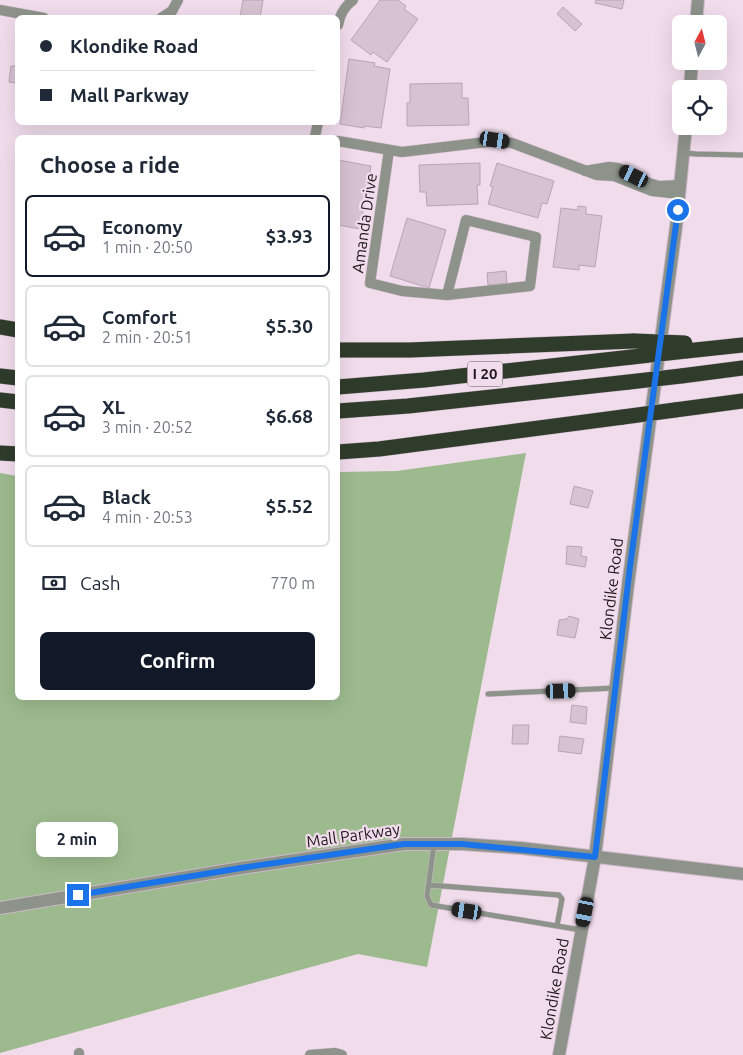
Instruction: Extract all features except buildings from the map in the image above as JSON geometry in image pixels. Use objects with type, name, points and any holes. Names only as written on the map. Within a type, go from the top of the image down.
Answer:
[{"type":"highway","points":[[0,327],[15,330]]},
{"type":"highway","points":[[340,350],[410,350],[634,341],[686,347]]},
{"type":"highway","name":"I 20","points":[[340,387],[424,380],[632,357],[686,347],[743,345]]},
{"type":"highway","name":"I 20","points":[[340,411],[408,406],[743,368]]},
{"type":"highway","points":[[0,376],[15,378]]},
{"type":"highway","points":[[0,400],[15,402]]},
{"type":"highway","points":[[340,452],[379,449],[743,401]]},
{"type":"highway","points":[[0,453],[15,454]]},
{"type":"street","points":[[166,15],[172,11],[178,0]]},
{"type":"street","points":[[340,15],[345,6],[353,0]]},
{"type":"street","points":[[697,15],[698,0]]},
{"type":"street","points":[[0,10],[28,15]]},
{"type":"street","name":"Klondike Road","points":[[559,1055],[595,857],[615,688],[680,190],[685,135]]},
{"type":"street","points":[[340,141],[402,152],[495,140],[512,143],[584,171],[609,166],[618,168],[650,183],[680,190]]},
{"type":"street","name":"Amanda Drive","points":[[389,150],[370,283],[402,292],[447,295],[530,286],[536,237],[466,220],[447,295]]},
{"type":"street","name":"Mall Parkway","points":[[0,908],[315,856],[404,844],[462,844],[506,847],[743,874]]},
{"type":"street","points":[[310,1055],[335,1053],[342,1055]]},
{"type":"lane","points":[[684,152],[743,155]]},
{"type":"lane","points":[[488,694],[615,688]]},
{"type":"lane","points":[[434,844],[427,896],[431,905],[581,930]]},
{"type":"lane","points":[[429,885],[559,896],[562,899],[557,926]]},
{"type":"green space","points":[[526,453],[427,967],[358,954],[0,1053],[0,473],[15,476],[15,700],[340,700],[340,472],[397,471]]},
{"type":"route","points":[[78,895],[404,844],[462,844],[521,848],[595,857],[630,567],[678,210]]}]
